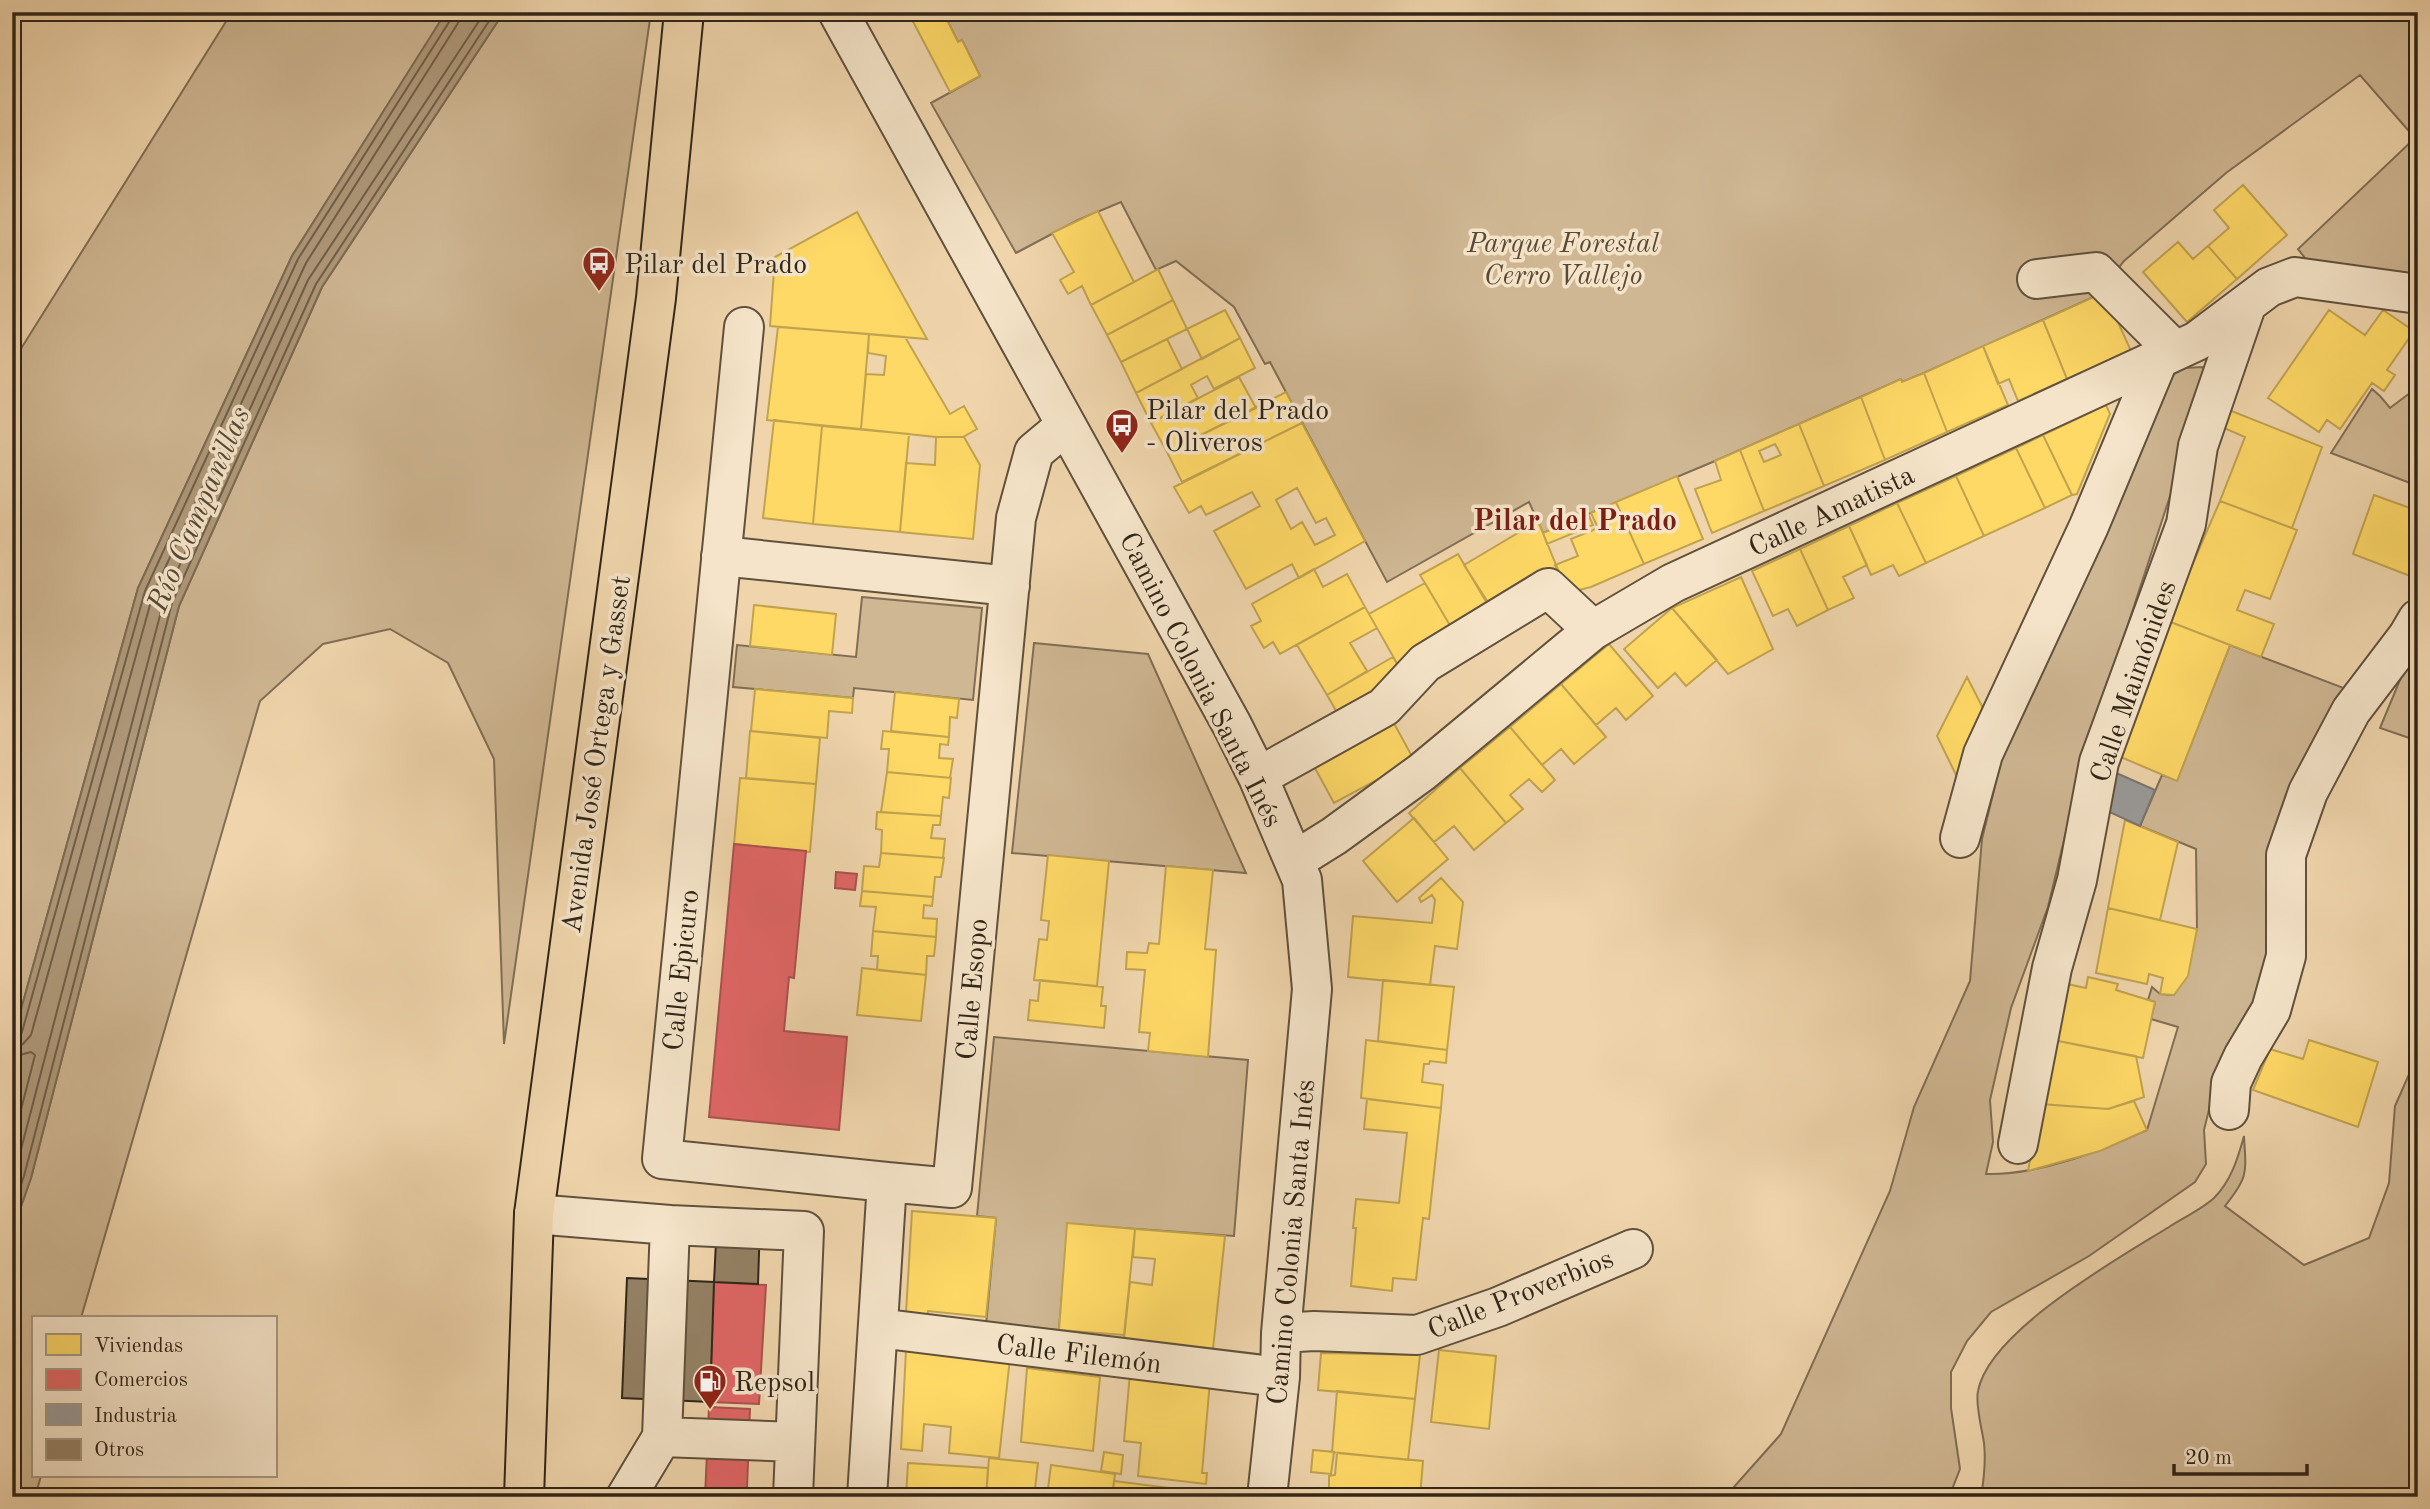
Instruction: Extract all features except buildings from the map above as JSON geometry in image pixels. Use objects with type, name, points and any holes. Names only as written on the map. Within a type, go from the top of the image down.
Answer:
[{"type":"main road","name":"Avenida José Ortega y Gasset","points":[[524,1497],[534,1214],[656,299],[684,12]]},
{"type":"street","name":"Camino Colonia Santa Inés","points":[[838,12],[1168,608],[1258,777],[1302,880],[1312,989],[1268,1497]]},
{"type":"street","points":[[1960,838],[1983,754],[2167,355],[2096,272],[2037,279]]},
{"type":"street","name":"Calle Amatista","points":[[1293,861],[1334,836],[1422,772],[1593,630],[1673,583],[2197,341],[2269,287],[2295,277],[2418,294]]},
{"type":"street","name":"Calle Maimónides","points":[[2018,1144],[2052,968],[2077,880],[2099,762],[2186,524],[2198,446],[2246,306]]},
{"type":"street","name":"Calle Epicuro","points":[[744,327],[662,1159],[887,1182]]},
{"type":"street","name":"Calle Esopo","points":[[887,1182],[952,1188],[1016,518],[1034,452],[1065,426]]},
{"type":"street","points":[[722,556],[1010,586]]},
{"type":"street","points":[[1258,777],[1384,707],[1425,663],[1548,588],[1593,630]]},
{"type":"street","points":[[2229,1110],[2231,1083],[2243,1056],[2271,1010],[2286,956],[2286,855],[2308,792],[2351,711],[2418,619]]},
{"type":"street","points":[[867,1497],[887,1182]]},
{"type":"street","points":[[534,1214],[670,1225],[804,1231],[793,1497]]},
{"type":"street","points":[[626,1497],[662,1437],[670,1225]]},
{"type":"street","name":"Calle Proverbios","points":[[1281,1333],[1314,1331],[1417,1335],[1497,1307],[1633,1249]]},
{"type":"street","name":"Calle Filemón","points":[[878,1328],[1280,1377]]},
{"type":"street","points":[[662,1437],[795,1442]]},
{"type":"green space","points":[[232,12],[447,12],[292,256],[138,588],[12,1042],[12,363]]},
{"type":"green space","points":[[504,12],[651,12],[504,1044],[494,759],[448,663],[390,629],[323,644],[260,701],[82,1316],[32,1316],[32,1478],[40,1478],[35,1497],[12,1497],[12,1232],[31,1178],[179,606],[322,287]]},
{"type":"green space","name":"Parque Forestal Cerro Vallejo","points":[[943,12],[2418,12],[2418,280],[2311,266],[2298,249],[2415,138],[2360,75],[2226,173],[2124,261],[2098,295],[1924,373],[1902,382],[1901,379],[1543,533],[1529,502],[1387,582],[1270,362],[1265,364],[1234,307],[1176,261],[1156,270],[1121,202],[1078,220],[1016,253],[931,103],[980,76],[962,40],[958,42]]},
{"type":"green space","points":[[2202,367],[2209,377],[2082,765],[2048,907],[2011,1008],[1990,1100],[1993,1142],[1986,1174],[2027,1171],[2068,1161],[2147,1130],[2178,1027],[2151,1019],[2155,1002],[2148,1000],[2152,987],[2160,994],[2174,995],[2197,929],[2196,849],[2140,826],[2162,775],[2177,780],[2230,645],[2349,690],[2272,979],[2217,1077],[2204,1130],[2206,1164],[2195,1182],[2089,1256],[1991,1312],[1967,1341],[1951,1372],[1951,1408],[1960,1469],[1948,1497],[1725,1497],[1781,1434],[1890,1191],[1914,1107],[1970,981],[1982,839],[2010,725],[2172,375],[2185,368]]},
{"type":"green space","points":[[2418,387],[2418,486],[2331,453],[2372,389],[2390,408]]},
{"type":"green space","points":[[862,597],[982,608],[973,700],[854,688],[853,698],[733,687],[737,645],[856,657]]},
{"type":"green space","points":[[1034,643],[1148,654],[1246,873],[1012,853]]},
{"type":"green space","points":[[2418,645],[2418,741],[2380,728],[2407,663]]},
{"type":"green space","points":[[994,1037],[1248,1060],[1234,1236],[1068,1224],[1059,1330],[986,1325],[996,1218],[977,1216]]},
{"type":"green space","points":[[2418,1054],[2418,1497],[1981,1497],[1985,1450],[1977,1396],[1987,1368],[2005,1344],[2059,1298],[2214,1198],[2229,1177],[2244,1136],[2244,1174],[2225,1206],[2304,1265],[2369,1238],[2389,1183],[2395,1106]]},
{"type":"water","name":"Río Campanillas","points":[[446,12],[504,12],[322,287],[179,606],[31,1178],[12,1232],[12,1042],[138,588],[292,256]]},
{"type":"place","name":"Pilar del Prado","points":[[599,293]]},
{"type":"place","name":"Pilar del Prado - Oliveros","points":[[1122,455]]},
{"type":"place","name":"Repsol","points":[[710,1411]]},
{"type":"district","name":"Pilar del Prado","points":[[1575,520]]}]
